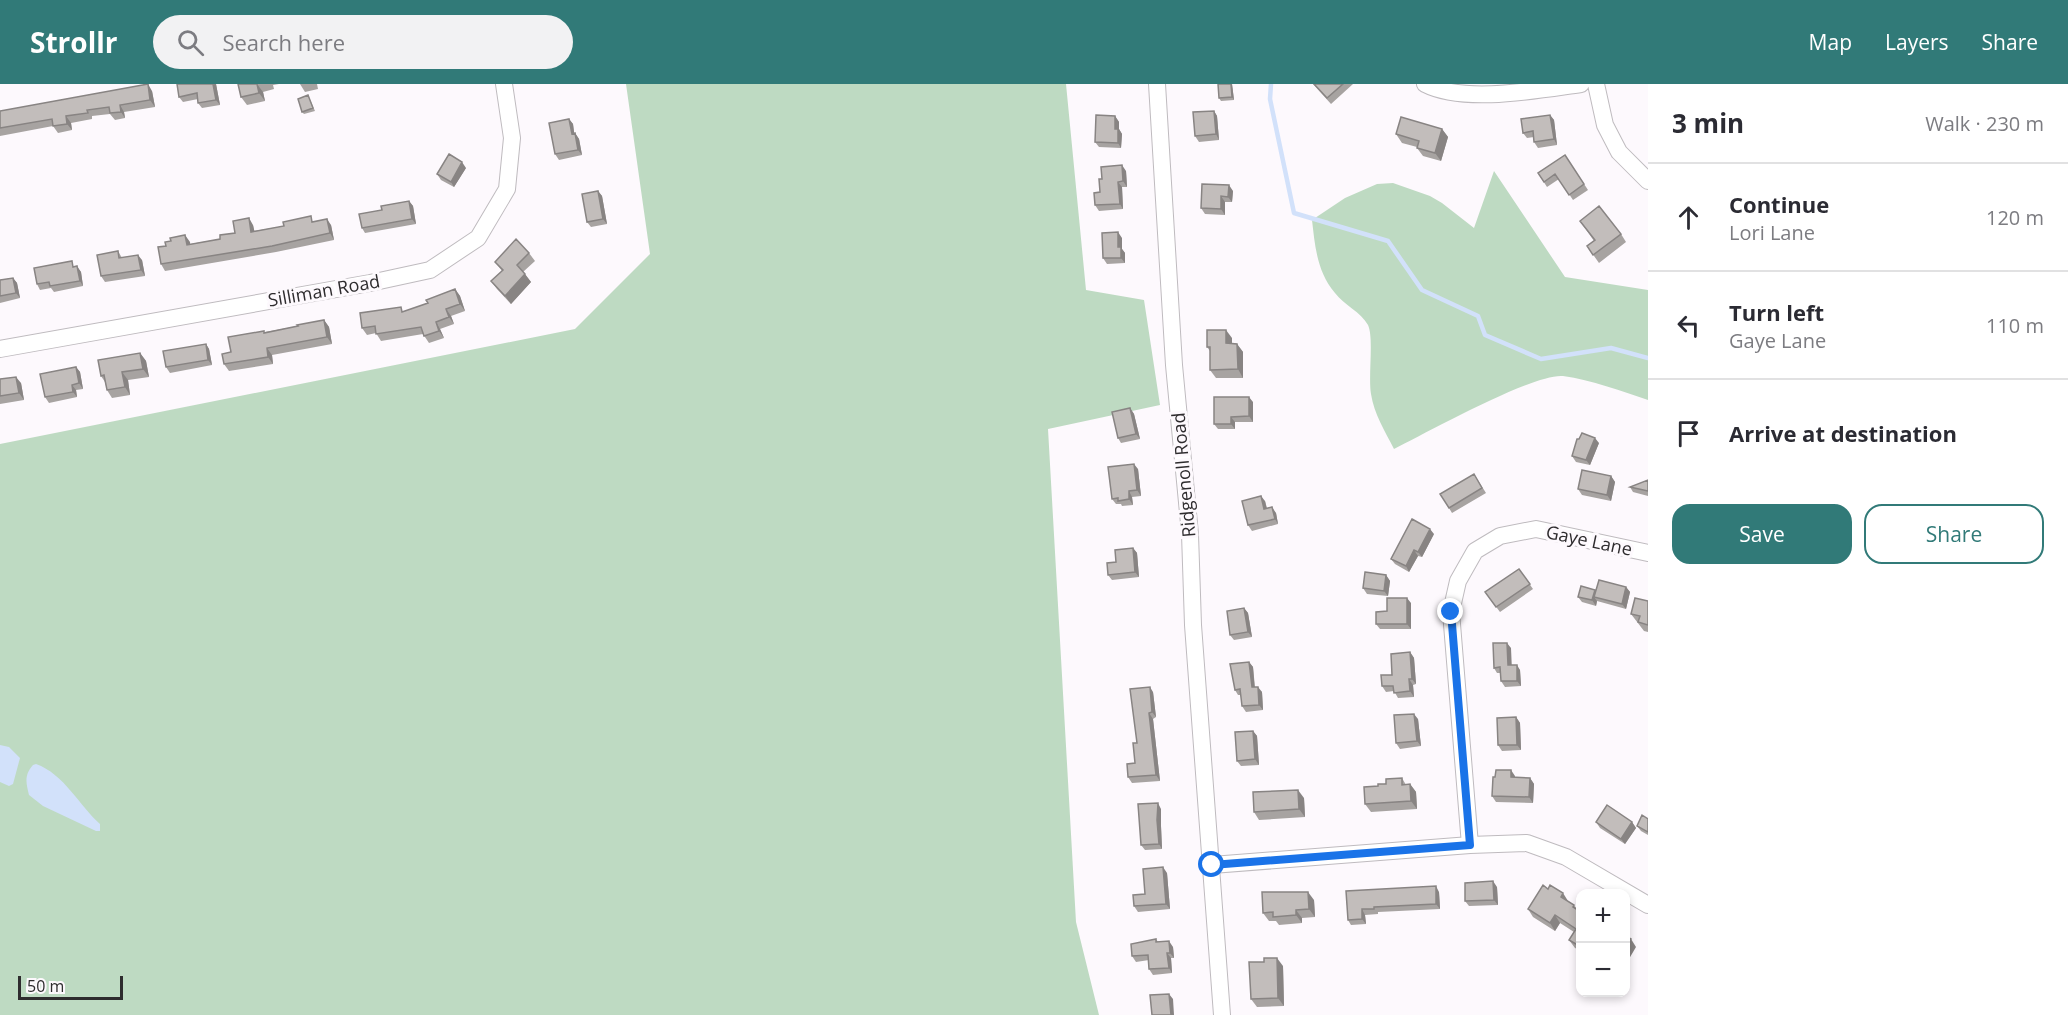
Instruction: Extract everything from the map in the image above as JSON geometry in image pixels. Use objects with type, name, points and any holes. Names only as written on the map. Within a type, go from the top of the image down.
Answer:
[{"type":"street","name":"Silliman Road","points":[[0,349],[370,283],[430,270],[478,238],[507,189],[512,138],[504,84]]},
{"type":"street","name":"Ridgenoll Road","points":[[1157,84],[1174,365],[1190,534],[1193,626],[1222,1015]]},
{"type":"street","points":[[1425,84],[1458,94],[1525,92],[1581,84]]},
{"type":"street","points":[[1596,84],[1605,125],[1619,152],[1648,181]]},
{"type":"street","name":"Gaye Lane","points":[[1470,845],[1451,612],[1458,581],[1475,551],[1500,536],[1536,529],[1648,553]]},
{"type":"street","points":[[1212,865],[1470,845],[1527,843],[1566,857],[1648,905]]},
{"type":"green space","points":[[626,84],[1066,84],[1086,290],[1144,300],[1160,405],[1048,429],[1076,922],[1099,1015],[0,1015],[0,444],[575,329],[650,254]]},
{"type":"green space","points":[[1494,171],[1565,277],[1648,290],[1648,400],[1585,380],[1563,376],[1549,378],[1505,394],[1394,449],[1372,401],[1371,339],[1368,325],[1339,297],[1324,276],[1318,258],[1312,220],[1345,198],[1377,184],[1393,183],[1430,196],[1474,228]]},
{"type":"water","points":[[0,745],[9,747],[20,758],[13,784],[9,786],[0,782]]},
{"type":"water","points":[[36,764],[63,782],[100,824],[100,831],[43,806],[29,795],[27,776]]},
{"type":"building","points":[[148,84],[150,100],[120,105],[121,112],[110,113],[109,107],[66,116],[67,124],[53,126],[52,119],[0,128],[0,111]]},
{"type":"building","points":[[177,84],[213,84],[216,100],[198,103],[197,93],[179,97]]},
{"type":"building","points":[[238,84],[257,84],[259,93],[241,97]]},
{"type":"building","points":[[1218,84],[1231,84],[1232,97],[1219,98]]},
{"type":"building","points":[[1314,84],[1343,84],[1327,98]]},
{"type":"building","points":[[308,95],[313,108],[302,112],[298,99]]},
{"type":"building","points":[[1214,111],[1216,134],[1195,136],[1193,112]]},
{"type":"building","points":[[1096,115],[1115,116],[1118,143],[1095,142]]},
{"type":"building","points":[[1550,115],[1554,139],[1534,142],[1533,131],[1523,133],[1521,119]]},
{"type":"building","points":[[1401,117],[1442,129],[1435,153],[1417,148],[1419,141],[1396,134]]},
{"type":"building","points":[[569,119],[572,134],[575,133],[578,150],[555,154],[549,123]]},
{"type":"building","points":[[449,154],[462,162],[451,182],[437,174]]},
{"type":"building","points":[[1565,155],[1584,184],[1569,195],[1555,174],[1544,182],[1538,173]]},
{"type":"building","points":[[1122,165],[1123,181],[1118,182],[1120,204],[1095,205],[1094,193],[1100,192],[1101,167]]},
{"type":"building","points":[[1202,184],[1229,185],[1228,197],[1221,196],[1221,209],[1201,208]]},
{"type":"building","points":[[598,191],[603,219],[587,222],[582,194]]},
{"type":"building","points":[[409,201],[412,219],[362,228],[359,214],[382,210],[381,206]]},
{"type":"building","points":[[1599,206],[1621,234],[1593,255],[1587,246],[1595,240],[1580,221]]},
{"type":"building","points":[[311,216],[312,222],[327,219],[330,233],[272,246],[161,264],[158,247],[166,246],[165,242],[171,241],[170,238],[185,235],[187,245],[220,239],[220,235],[235,233],[233,221],[249,218],[251,232],[284,226],[283,222]]},
{"type":"building","points":[[1118,232],[1121,258],[1103,258],[1102,233]]},
{"type":"building","points":[[516,239],[529,253],[517,265],[525,274],[505,296],[491,281],[503,270],[495,262]]},
{"type":"building","points":[[118,251],[119,258],[138,255],[141,270],[101,276],[97,255]]},
{"type":"building","points":[[72,261],[73,267],[77,266],[80,281],[50,286],[49,282],[37,284],[34,268]]},
{"type":"building","points":[[13,278],[16,293],[0,296],[0,280]]},
{"type":"building","points":[[455,289],[460,304],[446,309],[449,317],[436,322],[439,331],[424,336],[421,327],[376,334],[375,326],[362,328],[360,313],[401,307],[402,312],[428,303],[426,300]]},
{"type":"building","points":[[324,320],[327,337],[267,348],[268,357],[224,364],[222,354],[231,352],[228,337],[264,331],[264,333]]},
{"type":"building","points":[[1207,330],[1226,330],[1226,343],[1237,344],[1238,369],[1210,370]]},
{"type":"building","points":[[206,344],[208,360],[166,367],[163,351]]},
{"type":"building","points":[[140,353],[143,369],[122,372],[125,387],[107,390],[98,360]]},
{"type":"building","points":[[76,367],[79,383],[72,385],[73,392],[45,397],[40,374]]},
{"type":"building","points":[[16,377],[19,393],[0,396],[0,379]]},
{"type":"building","points":[[1214,397],[1249,397],[1249,416],[1231,417],[1231,424],[1214,424]]},
{"type":"building","points":[[1130,408],[1136,434],[1118,438],[1112,412]]},
{"type":"building","points":[[1582,433],[1595,438],[1586,460],[1572,456],[1577,439]]},
{"type":"building","points":[[1134,464],[1137,490],[1129,491],[1129,499],[1118,501],[1118,498],[1112,499],[1108,467]]},
{"type":"building","points":[[1582,470],[1611,476],[1607,495],[1578,489]]},
{"type":"building","points":[[1474,474],[1482,488],[1449,508],[1440,494]]},
{"type":"building","points":[[1648,480],[1648,491],[1630,487]]},
{"type":"building","points":[[1261,496],[1264,509],[1272,507],[1275,519],[1248,525],[1242,501]]},
{"type":"building","points":[[1412,519],[1430,529],[1418,552],[1414,550],[1406,566],[1391,559]]},
{"type":"building","points":[[1133,548],[1135,572],[1108,575],[1107,563],[1116,562],[1115,550]]},
{"type":"building","points":[[1519,569],[1530,584],[1496,607],[1485,592]]},
{"type":"building","points":[[1365,572],[1386,575],[1384,591],[1363,588]]},
{"type":"building","points":[[1599,580],[1626,587],[1622,604],[1594,597]]},
{"type":"building","points":[[1581,586],[1595,590],[1592,600],[1578,597]]},
{"type":"building","points":[[1387,598],[1407,598],[1407,624],[1376,624],[1376,612],[1387,611]]},
{"type":"building","points":[[1635,598],[1648,601],[1648,625],[1638,622],[1640,616],[1631,614]]},
{"type":"building","points":[[1244,608],[1248,632],[1230,635],[1227,611]]},
{"type":"building","points":[[1493,643],[1507,643],[1508,665],[1517,665],[1517,681],[1501,681],[1500,667],[1494,668]]},
{"type":"building","points":[[1410,652],[1412,679],[1409,679],[1410,691],[1394,693],[1393,686],[1382,686],[1381,675],[1392,675],[1391,654]]},
{"type":"building","points":[[1249,662],[1252,687],[1258,687],[1259,705],[1242,706],[1240,689],[1235,690],[1230,664]]},
{"type":"building","points":[[1150,687],[1152,712],[1149,713],[1156,775],[1128,777],[1127,764],[1135,763],[1133,743],[1137,743],[1130,689]]},
{"type":"building","points":[[1414,714],[1417,741],[1396,743],[1394,715]]},
{"type":"building","points":[[1516,717],[1517,745],[1498,745],[1497,718]]},
{"type":"building","points":[[1253,731],[1255,759],[1237,761],[1235,732]]},
{"type":"building","points":[[1496,770],[1511,770],[1511,777],[1530,778],[1529,797],[1492,796],[1493,777],[1495,777]]},
{"type":"building","points":[[1402,778],[1402,785],[1410,784],[1411,801],[1365,804],[1364,787],[1386,784],[1386,779]]},
{"type":"building","points":[[1298,790],[1299,809],[1254,812],[1253,792]]},
{"type":"building","points":[[1158,803],[1159,844],[1141,845],[1138,804]]},
{"type":"building","points":[[1607,805],[1632,822],[1621,839],[1596,822]]},
{"type":"building","points":[[1642,815],[1648,819],[1648,832],[1637,826]]},
{"type":"building","points":[[1163,867],[1166,904],[1134,906],[1133,895],[1145,894],[1143,869]]},
{"type":"building","points":[[1493,881],[1494,900],[1465,901],[1465,883]]},
{"type":"building","points":[[1543,885],[1548,889],[1550,885],[1563,893],[1561,897],[1574,905],[1576,929],[1555,915],[1550,923],[1528,909]]},
{"type":"building","points":[[1436,886],[1436,904],[1362,909],[1362,919],[1348,920],[1346,891]]},
{"type":"building","points":[[1262,892],[1308,892],[1309,909],[1296,910],[1296,915],[1273,917],[1273,912],[1263,913]]},
{"type":"building","points":[[1576,929],[1576,944],[1569,940]]},
{"type":"building","points":[[1156,939],[1156,942],[1169,941],[1170,953],[1167,953],[1169,968],[1149,969],[1148,955],[1132,956],[1131,944]]},
{"type":"building","points":[[1264,958],[1277,958],[1278,998],[1251,999],[1249,962],[1264,962]]},
{"type":"building","points":[[1169,994],[1171,1015],[1152,1015],[1150,995]]},
{"type":"waterway","points":[[1271,84],[1270,99],[1294,213],[1388,241],[1422,290],[1478,316],[1485,335],[1541,359],[1611,348],[1648,358]]},
{"type":"route","points":[[1212,865],[1470,845],[1451,612]]}]
